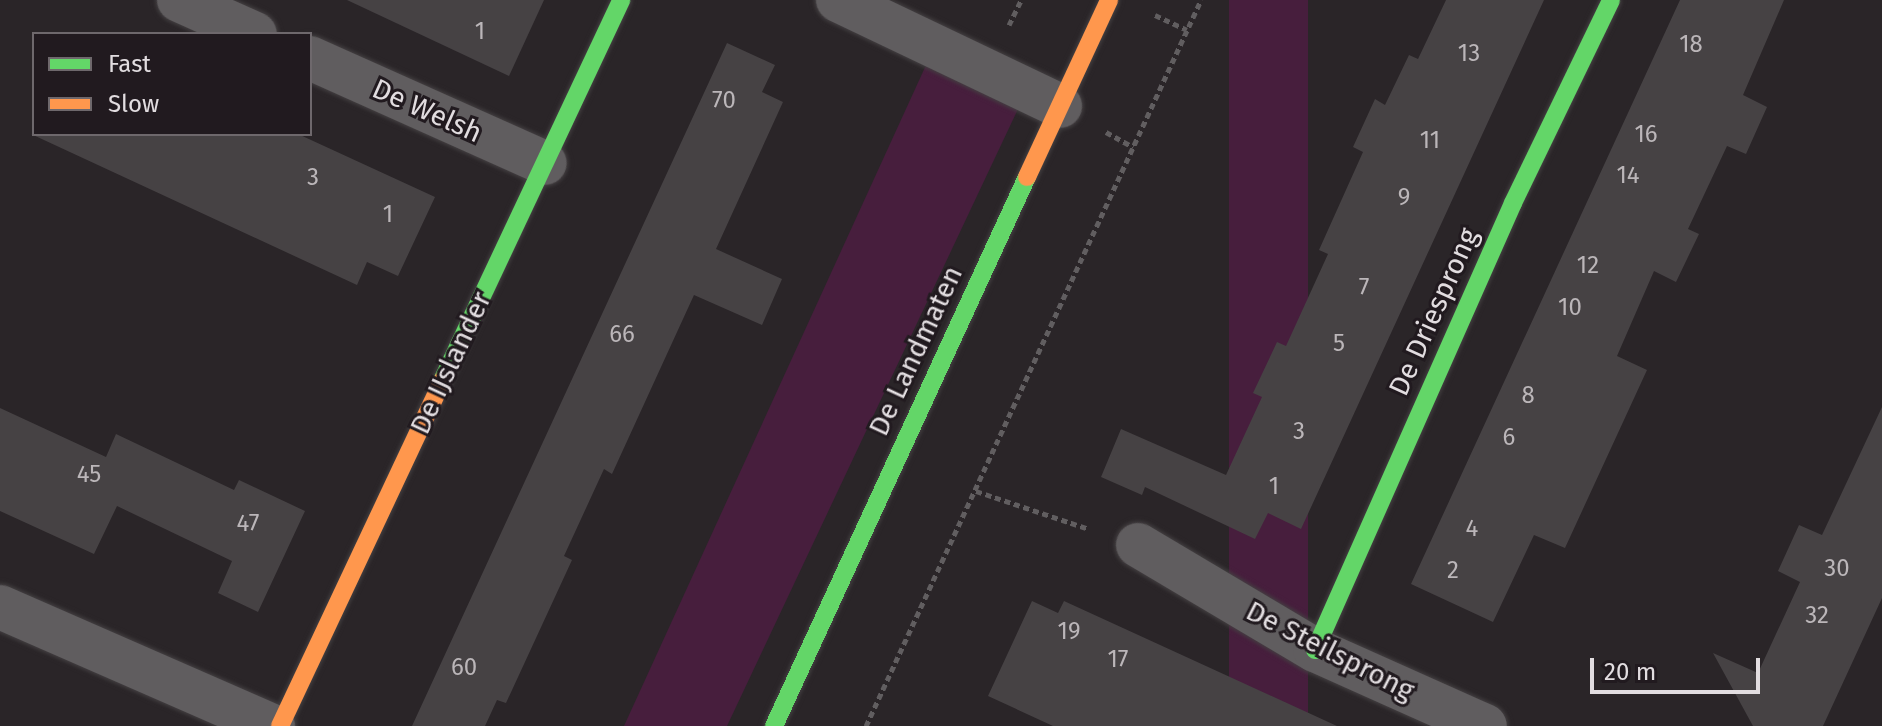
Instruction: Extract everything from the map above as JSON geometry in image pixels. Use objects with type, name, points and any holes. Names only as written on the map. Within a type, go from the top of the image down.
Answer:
[{"type":"street","points":[[179,0],[251,32]]},
{"type":"street","name":"De IJslander","points":[[280,726],[621,0]]},
{"type":"street","points":[[838,0],[1060,106]]},
{"type":"street","name":"De Landmaten","points":[[774,726],[1109,0]]},
{"type":"street","name":"De Driesprong","points":[[1315,650],[1513,203],[1611,0]]},
{"type":"street","name":"De Welsh","points":[[312,59],[545,163]]},
{"type":"street","name":"De Steilsprong","points":[[1138,545],[1315,650],[1485,726]]},
{"type":"street","points":[[0,607],[273,726]]},
{"type":"path","points":[[866,726],[1201,0]]},
{"type":"path","points":[[976,491],[1138,545]]},
{"type":"shaded area","points":[[1229,0],[1308,0],[1308,726],[1229,726]]},
{"type":"shaded area","points":[[927,63],[1018,109],[727,726],[624,726]]},
{"type":"building","points":[[347,0],[544,0],[509,76]]},
{"type":"building","points":[[1446,0],[1544,0],[1301,529],[1268,513],[1255,539],[1145,487],[1142,495],[1101,477],[1121,429],[1226,475],[1262,397],[1253,393],[1277,342],[1286,346],[1328,254],[1319,250],[1363,152],[1353,147],[1375,99],[1385,105],[1409,55],[1418,59]]},
{"type":"building","points":[[1680,0],[1784,0],[1743,95],[1767,107],[1746,154],[1727,146],[1688,229],[1699,234],[1676,282],[1654,271],[1617,356],[1647,370],[1565,548],[1534,535],[1493,622],[1411,584]]},
{"type":"building","points":[[727,43],[775,65],[762,92],[783,102],[716,249],[782,279],[762,325],[694,295],[612,474],[604,469],[564,556],[572,560],[506,703],[497,700],[485,726],[412,726]]},
{"type":"building","points":[[35,136],[302,136],[435,197],[398,276],[367,262],[357,285]]},
{"type":"building","points":[[1882,407],[1882,598],[1823,726],[1753,726],[1713,653],[1758,673],[1800,582],[1778,571],[1799,525],[1822,535]]},
{"type":"building","points":[[0,408],[106,457],[116,434],[234,490],[239,480],[305,511],[258,612],[218,593],[232,561],[117,506],[94,554],[0,511]]},
{"type":"building","points":[[1032,601],[1058,613],[1064,601],[1337,726],[1053,726],[988,696]]},
{"type":"traffic: fast","points":[[443,379],[621,0]]},
{"type":"traffic: fast","points":[[1315,650],[1513,203],[1611,0]]},
{"type":"traffic: fast","points":[[774,726],[1027,177]]},
{"type":"traffic: slow","points":[[1027,177],[1109,0]]},
{"type":"traffic: slow","points":[[280,726],[443,379]]}]
